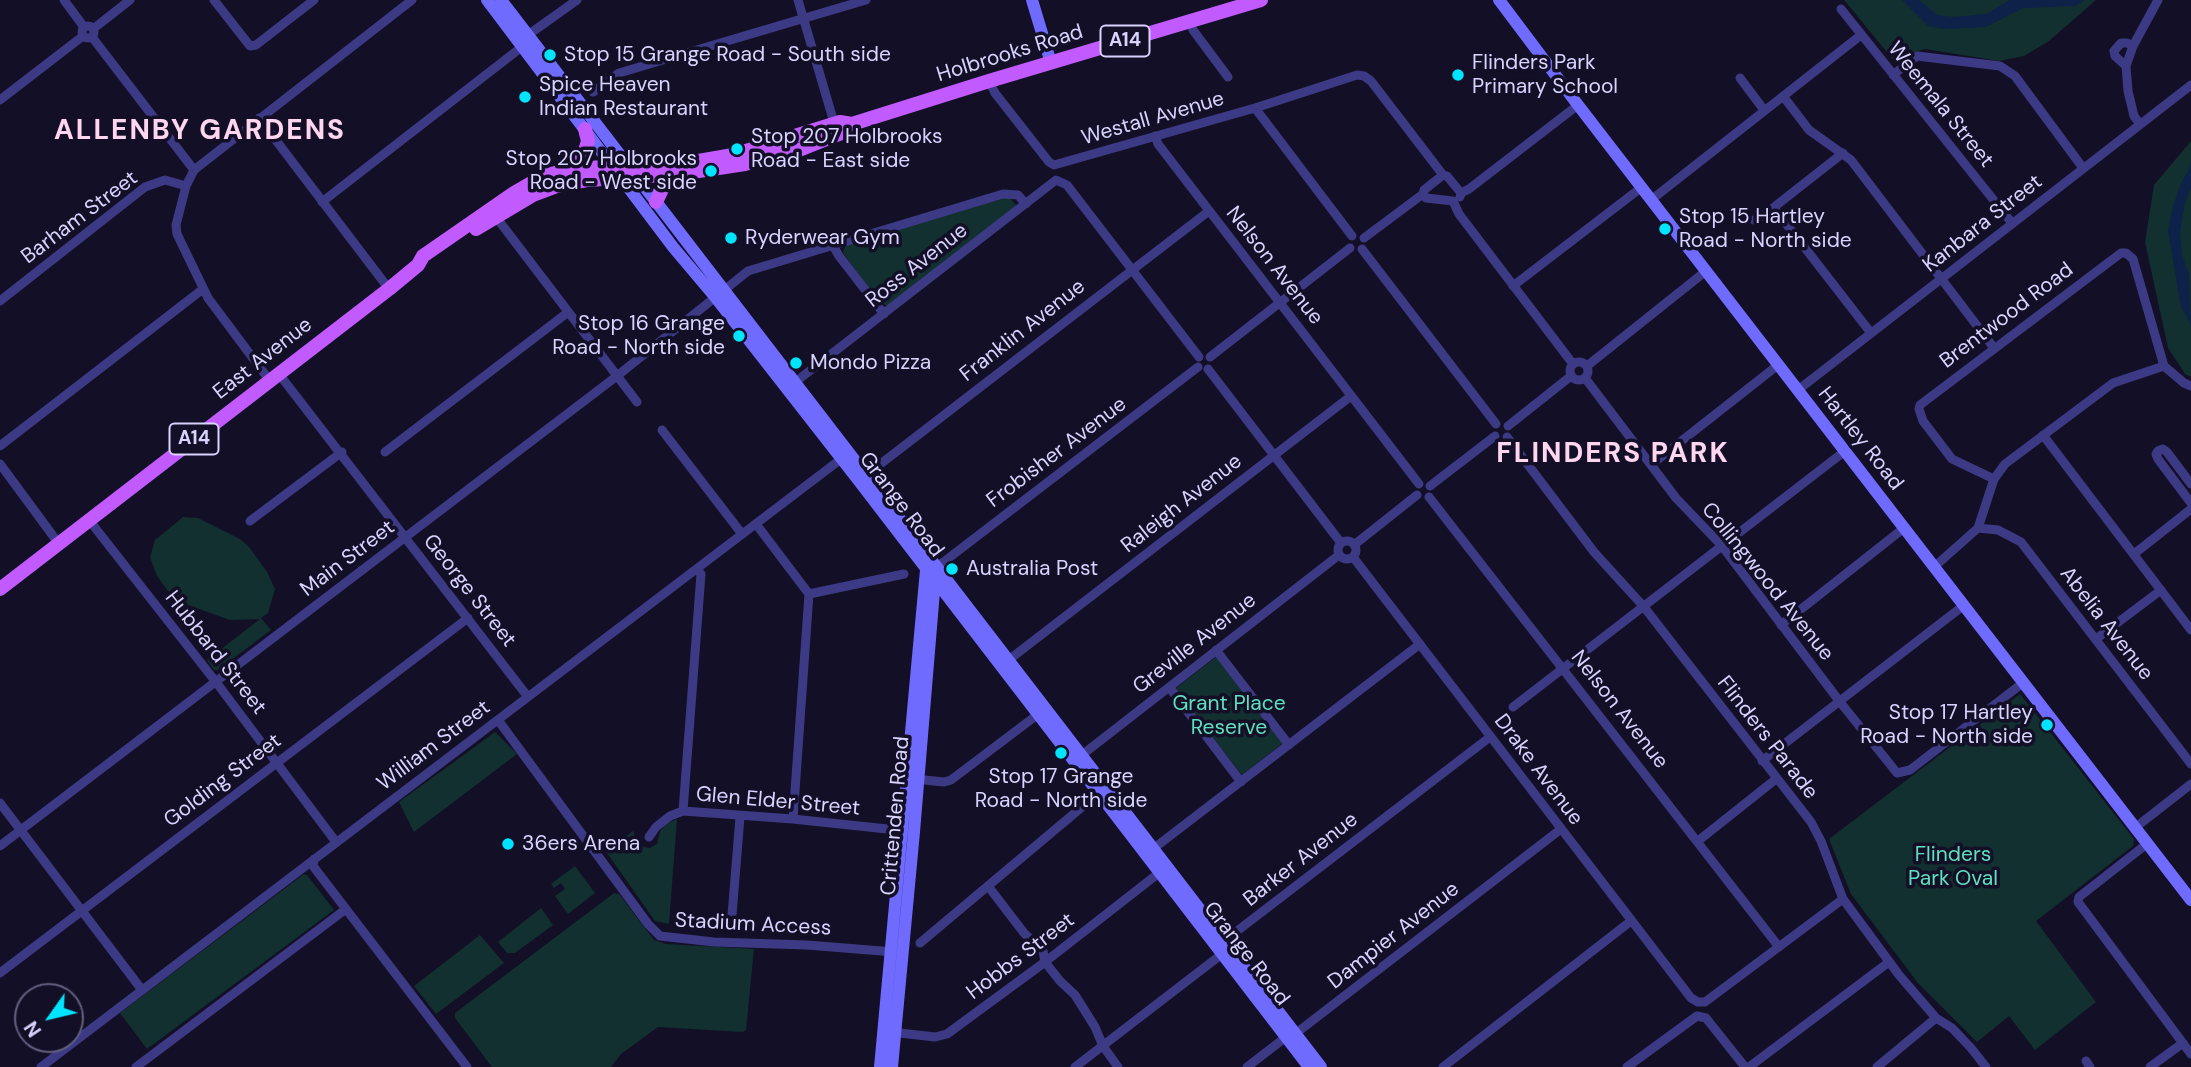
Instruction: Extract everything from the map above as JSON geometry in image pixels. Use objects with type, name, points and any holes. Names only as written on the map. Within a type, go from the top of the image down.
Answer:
[{"type":"main road","name":"Grange Road","points":[[487,0],[526,41],[624,171],[683,259],[720,294],[794,383],[845,456]]},
{"type":"main road","name":"Grange Road","points":[[501,0],[585,129],[656,202],[720,294],[1290,1035],[1321,1067]]},
{"type":"main road","points":[[1032,0],[1051,63]]},
{"type":"main road","name":"Holbrooks Road","points":[[624,171],[718,158],[836,129],[989,80],[1261,0]]},
{"type":"main road","name":"Hartley Road","points":[[1499,0],[1963,606],[2190,896]]},
{"type":"main road","points":[[548,174],[583,154],[588,145],[585,129]]},
{"type":"main road","name":"Holbrooks Road","points":[[624,171],[679,174],[726,168],[780,155],[836,129]]},
{"type":"main road","name":"East Avenue","points":[[418,265],[423,256],[475,219],[548,174],[569,169],[624,171]]},
{"type":"main road","name":"East Avenue","points":[[0,589],[418,265],[428,262],[533,195],[557,186],[624,171]]},
{"type":"main road","points":[[656,202],[664,185],[679,174]]},
{"type":"main road","name":"Grange Road","points":[[931,568],[934,581],[950,602],[1004,663]]},
{"type":"main road","name":"Crittenden Road","points":[[892,1067],[904,953],[908,831],[931,568]]},
{"type":"main road","name":"Crittenden Road","points":[[912,779],[934,581]]},
{"type":"main road","points":[[932,604],[939,599],[950,602]]},
{"type":"main road","name":"Crittenden Road","points":[[880,1067],[890,952],[908,831]]},
{"type":"main road","name":"Grange Road","points":[[1290,1035],[1309,1067]]},
{"type":"street","points":[[64,0],[194,170]]},
{"type":"street","points":[[0,100],[130,0]]},
{"type":"street","points":[[214,0],[250,46],[256,45],[314,0]]},
{"type":"street","points":[[186,186],[194,170],[412,0]]},
{"type":"street","points":[[322,202],[577,0]]},
{"type":"street","points":[[798,0],[836,129]]},
{"type":"street","points":[[593,92],[619,73],[866,0]]},
{"type":"street","points":[[2140,124],[2134,116],[2126,66],[2133,46],[2158,0]]},
{"type":"street","name":"Weemala Street","points":[[1841,9],[2012,223]]},
{"type":"street","points":[[1190,22],[1228,77]]},
{"type":"street","points":[[1651,200],[1861,35]]},
{"type":"street","points":[[2126,66],[2115,56],[2114,51],[2121,43],[2133,46]]},
{"type":"street","points":[[1893,75],[1917,56],[2000,65],[2015,76],[2083,168]]},
{"type":"street","name":"Westall Avenue","points":[[989,80],[995,93],[1049,162],[1055,165],[1255,108],[1357,75],[1364,76],[1371,81],[1443,176]]},
{"type":"street","points":[[1740,78],[1764,110]]},
{"type":"street","name":"Kanbara Street","points":[[1798,390],[2191,85]]},
{"type":"street","points":[[1783,96],[1810,130],[1851,160],[1994,348]]},
{"type":"street","points":[[1423,194],[1426,198],[1458,200],[1461,193],[1578,105]]},
{"type":"street","points":[[1255,108],[1352,236]]},
{"type":"street","points":[[259,118],[388,289]]},
{"type":"street","name":"Nelson Avenue","points":[[1155,136],[1158,144],[1419,484]]},
{"type":"street","points":[[1754,220],[1774,208],[1843,153]]},
{"type":"street","points":[[1364,238],[1443,176],[1447,176],[1461,193]]},
{"type":"street","name":"Barham Street","points":[[0,301],[145,187],[166,180],[186,186]]},
{"type":"street","name":"Ross Avenue","points":[[794,383],[1056,180],[1062,181],[1131,269]]},
{"type":"street","name":"George Street","points":[[186,186],[176,225],[177,234],[203,289],[274,377],[341,452],[528,697]]},
{"type":"street","points":[[1513,286],[1642,187]]},
{"type":"street","name":"Main Street","points":[[0,846],[617,376],[748,271],[1003,194],[1018,195],[1026,204]]},
{"type":"street","points":[[1453,201],[1459,214],[1573,364]]},
{"type":"street","points":[[1774,208],[1871,333]]},
{"type":"street","name":"Franklin Avenue","points":[[862,478],[1209,211]]},
{"type":"street","points":[[496,217],[637,402]]},
{"type":"street","points":[[1352,236],[1364,238]]},
{"type":"street","points":[[1350,248],[1349,241],[1352,236]]},
{"type":"street","points":[[1350,248],[1357,251],[1362,249],[1365,246],[1364,238]]},
{"type":"street","points":[[834,247],[884,314]]},
{"type":"street","points":[[1202,364],[1206,355],[1210,357],[1350,248]]},
{"type":"street","points":[[1362,249],[1496,424]]},
{"type":"street","name":"Brentwood Road","points":[[1994,479],[1952,459],[1920,416],[1919,410],[1923,403],[2121,253],[2126,253],[2133,260],[2164,366]]},
{"type":"street","points":[[1131,269],[1341,543]]},
{"type":"street","points":[[1587,366],[1706,271]]},
{"type":"street","points":[[0,446],[203,289]]},
{"type":"street","points":[[385,452],[567,313]]},
{"type":"street","points":[[1571,376],[1570,369],[1573,364],[1580,362],[1587,366]]},
{"type":"street","name":"Frobisher Avenue","points":[[931,568],[1202,364]]},
{"type":"street","points":[[1651,464],[1779,365]]},
{"type":"street","points":[[1571,376],[1578,380],[1585,378],[1587,366]]},
{"type":"street","points":[[1934,567],[1978,528],[1994,479],[2005,464],[2113,383],[2164,366],[2191,386]]},
{"type":"street","points":[[1508,426],[1571,376]]},
{"type":"street","name":"Collingwood Avenue","points":[[1585,378],[1676,498],[1722,547],[1897,773],[1910,770],[2024,682]]},
{"type":"street","name":"Raleigh Avenue","points":[[1004,663],[1351,396]]},
{"type":"street","points":[[1502,422],[1508,426],[1507,437],[1501,439],[1495,436],[1493,429],[1496,424],[1502,422]]},
{"type":"street","points":[[662,430],[742,534]]},
{"type":"street","points":[[2043,435],[2161,590],[2187,617],[2191,630]]},
{"type":"street","points":[[1430,486],[1495,436]]},
{"type":"street","name":"Flinders Parade","points":[[1507,437],[1594,552],[1644,607],[1811,822],[1843,899],[1889,961],[1937,1018],[1952,1028],[1986,1067]]},
{"type":"street","points":[[2191,484],[2167,452],[2163,449],[2158,451],[2158,459],[2191,503]]},
{"type":"street","points":[[1513,707],[1845,451]]},
{"type":"street","points":[[250,521],[341,452]]},
{"type":"street","name":"William Street","points":[[41,1067],[845,456]]},
{"type":"street","points":[[0,464],[59,544]]},
{"type":"street","points":[[1424,482],[1430,486],[1432,491],[1429,497],[1423,499],[1417,495],[1419,484],[1424,482]]},
{"type":"street","points":[[1354,545],[1417,495]]},
{"type":"street","name":"Nelson Avenue","points":[[1429,497],[1779,947]]},
{"type":"street","points":[[2134,554],[2191,509]]},
{"type":"street","name":"Hubbard Street","points":[[89,520],[336,842]]},
{"type":"street","points":[[756,524],[809,594],[793,819]]},
{"type":"street","points":[[1781,625],[1904,528]]},
{"type":"street","name":"Abelia Avenue","points":[[1978,528],[1998,530],[2021,542],[2191,764]]},
{"type":"street","points":[[1348,541],[1354,545],[1356,550],[1353,557],[1346,559],[1339,555],[1341,543],[1348,541]]},
{"type":"street","name":"Greville Avenue","points":[[1078,759],[1339,555]]},
{"type":"street","name":"Drake Avenue","points":[[1353,557],[1691,998],[1705,1002],[1779,947]]},
{"type":"street","points":[[683,811],[701,574],[698,569]]},
{"type":"street","points":[[809,594],[904,574]]},
{"type":"street","points":[[2096,639],[2161,590]]},
{"type":"street","points":[[1762,761],[1963,606]]},
{"type":"street","name":"Golding Street","points":[[0,973],[468,618]]},
{"type":"street","points":[[1149,852],[1420,644]]},
{"type":"street","points":[[1216,650],[1289,745]]},
{"type":"street","points":[[1169,687],[1241,782]]},
{"type":"street","points":[[912,779],[944,782],[951,780],[1041,711]]},
{"type":"street","name":"Stadium Access","points":[[498,720],[660,936],[713,942],[807,945],[904,953]]},
{"type":"street","name":"Barker Avenue","points":[[1075,1067],[1490,737]]},
{"type":"street","points":[[1698,841],[1776,779]]},
{"type":"street","points":[[2136,827],[2191,784]]},
{"type":"street","points":[[920,943],[1102,790]]},
{"type":"street","points":[[0,803],[142,990]]},
{"type":"street","name":"Glen Elder Street","points":[[649,838],[663,822],[683,811],[908,831]]},
{"type":"street","points":[[732,915],[740,817]]},
{"type":"street","name":"Dampier Avenue","points":[[1247,1067],[1560,829]]},
{"type":"street","points":[[2148,843],[2080,897],[2078,902],[2191,1054]]},
{"type":"street","points":[[314,859],[313,866],[467,1067]]},
{"type":"street","name":"Hobbs Street","points":[[882,1031],[935,1037],[947,1034],[1163,870]]},
{"type":"street","points":[[988,886],[1024,933],[1043,951],[1045,962],[1074,995],[1118,1067]]},
{"type":"street","points":[[1779,947],[1843,899]]},
{"type":"street","points":[[136,1067],[346,909]]},
{"type":"street","points":[[1443,1067],[1631,921]]},
{"type":"street","points":[[1627,1067],[1692,1017],[1701,1016],[1711,1023],[1747,1067],[1889,961]]},
{"type":"street","points":[[1877,1067],[1937,1018]]},
{"type":"street","points":[[2150,1067],[2183,1043]]},
{"type":"green space","points":[[1844,0],[2096,0],[2049,41],[2024,56],[1999,61],[1925,49],[1895,62]]},
{"type":"green space","points":[[2191,141],[2191,377],[2185,374],[2168,348],[2145,242],[2154,185]]},
{"type":"green space","points":[[1009,197],[1017,206],[889,306],[880,303],[843,253],[845,245]]},
{"type":"green space","points":[[183,517],[198,518],[240,539],[267,572],[275,589],[268,613],[261,618],[271,630],[218,670],[214,670],[207,660],[260,619],[230,620],[188,605],[168,591],[157,576],[150,557],[155,540]]},
{"type":"green space","name":"Grant Place Reserve","points":[[1216,657],[1283,743],[1242,775],[1175,689]]},
{"type":"green space","name":"Flinders Park Oval","points":[[2020,694],[2134,839],[2133,846],[2036,921],[2096,1002],[2035,1050],[2009,1016],[1977,1042],[1918,983],[1851,894],[1829,839]]},
{"type":"green space","points":[[495,732],[517,754],[414,832],[399,802]]},
{"type":"green space","points":[[677,819],[669,924],[655,921],[607,853],[633,831],[637,841],[650,848],[657,844],[660,831]]},
{"type":"green space","points":[[575,866],[595,893],[568,914],[555,896],[565,889],[561,883],[554,888],[551,884]]},
{"type":"green space","points":[[304,874],[334,910],[147,1049],[120,1013]]},
{"type":"green space","points":[[614,893],[619,894],[654,940],[666,944],[754,949],[746,1030],[743,1032],[658,1027],[621,1054],[611,1067],[492,1067],[455,1018],[455,1013]]},
{"type":"green space","points":[[541,908],[553,925],[515,953],[507,953],[498,942]]},
{"type":"green space","points":[[480,935],[504,963],[436,1014],[414,986]]},
{"type":"water","points":[[1902,0],[1919,0],[1937,15],[1954,17],[1986,14],[2010,0],[2085,0],[2075,6],[2023,8],[1986,27],[1944,29],[1928,26]]},
{"type":"water","points":[[2191,158],[2191,188],[2185,202],[2180,233],[2182,255],[2189,274],[2191,329],[2181,307],[2168,230],[2173,206],[2190,168]]},
{"type":"place","name":"Stop 15 Grange Road - South side","points":[[550,55]]},
{"type":"place","name":"Flinders Park Primary School","points":[[1458,75]]},
{"type":"place","name":"Spice Heaven Indian Restaurant","points":[[525,97]]},
{"type":"place","name":"Stop 207 Holbrooks Road - East side","points":[[737,149]]},
{"type":"place","name":"Stop 207 Holbrooks Road - West side","points":[[711,171]]},
{"type":"place","name":"Stop 15 Hartley Road - North side","points":[[1665,229]]},
{"type":"place","name":"Ryderwear Gym","points":[[731,238]]},
{"type":"place","name":"Stop 16 Grange Road - North side","points":[[739,336]]},
{"type":"place","name":"Mondo Pizza","points":[[796,363]]},
{"type":"place","name":"Australia Post","points":[[952,569]]},
{"type":"place","name":"Stop 17 Hartley Road - North side","points":[[2047,725]]},
{"type":"place","name":"Stop 17 Grange Road - North side","points":[[1061,753]]},
{"type":"place","name":"36ers Arena","points":[[508,844]]},
{"type":"district","name":"ALLENBY GARDENS","points":[[200,132]]},
{"type":"district","name":"FLINDERS PARK","points":[[1613,455]]}]
